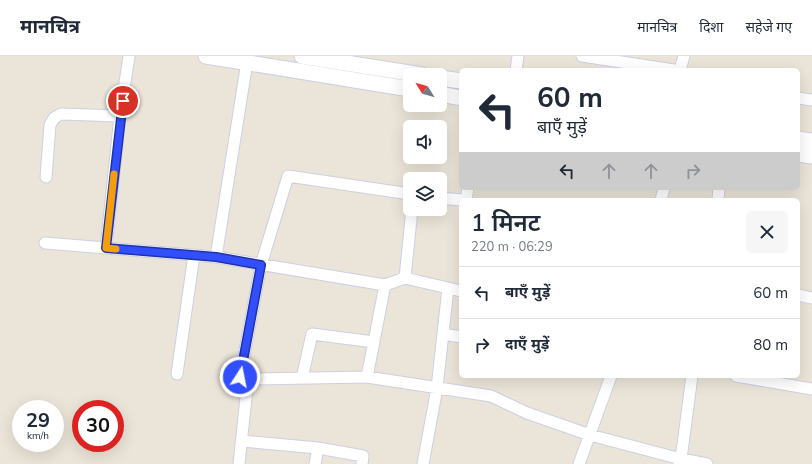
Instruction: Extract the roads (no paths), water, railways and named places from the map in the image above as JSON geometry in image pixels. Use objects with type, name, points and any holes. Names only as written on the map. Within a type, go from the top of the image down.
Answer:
[{"type":"main road","points":[[206,56],[403,88]]},
{"type":"main road","points":[[302,56],[403,72]]},
{"type":"main road","points":[[447,79],[459,81]]},
{"type":"main road","points":[[447,95],[459,98]]},
{"type":"main road","points":[[800,139],[812,141]]},
{"type":"main road","points":[[800,154],[812,156]]},
{"type":"street","points":[[106,248],[120,116],[129,56]]},
{"type":"street","points":[[516,68],[518,56]]},
{"type":"street","points":[[582,56],[661,68]]},
{"type":"street","points":[[681,68],[684,56]]},
{"type":"street","points":[[216,257],[248,62]]},
{"type":"street","points":[[800,98],[812,100]]},
{"type":"street","points":[[46,177],[50,125],[54,118],[61,114],[120,116]]},
{"type":"street","points":[[403,193],[288,176],[261,265],[240,377],[367,377],[490,396],[527,413],[590,435],[680,462],[707,464]]},
{"type":"street","points":[[447,199],[459,200]]},
{"type":"street","points":[[405,278],[411,216]]},
{"type":"street","points":[[45,243],[216,257],[385,285],[405,278],[459,291]]},
{"type":"street","points":[[177,374],[194,255]]},
{"type":"street","points":[[367,377],[385,285]]},
{"type":"street","points":[[423,464],[437,388],[448,288]]},
{"type":"street","points":[[800,295],[812,298]]},
{"type":"street","points":[[302,378],[312,334],[374,342]]},
{"type":"street","points":[[443,334],[459,337]]},
{"type":"street","points":[[239,464],[248,378]]},
{"type":"street","points":[[579,464],[610,378]]},
{"type":"street","points":[[680,462],[692,378]]},
{"type":"street","points":[[759,378],[782,380],[812,389]]},
{"type":"street","points":[[242,441],[318,448],[363,456],[362,464]]},
{"type":"street","points":[[315,464],[318,448]]}]
